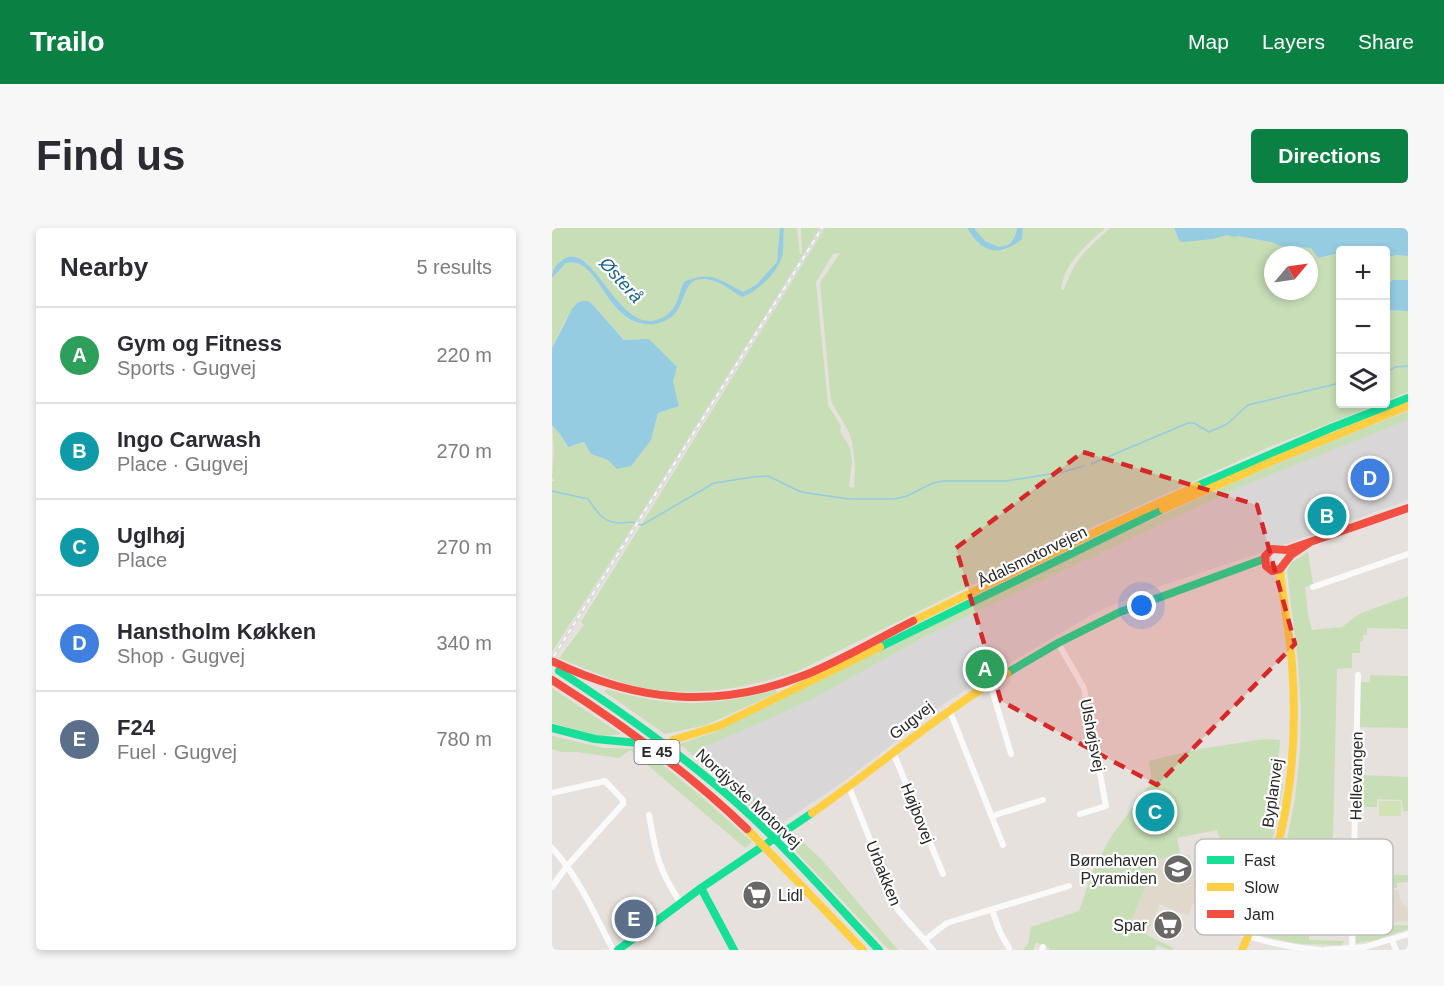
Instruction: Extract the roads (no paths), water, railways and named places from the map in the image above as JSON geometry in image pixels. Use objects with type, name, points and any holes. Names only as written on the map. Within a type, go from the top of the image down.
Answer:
[{"type":"main road","name":"Ådalsmotorvejen","points":[[552,661],[588,678],[618,688],[667,697],[711,697],[745,693],[807,674],[1111,525],[1292,444],[1408,398]]},
{"type":"main road","name":"Ådalsmotorvejen","points":[[673,740],[719,726],[1128,526],[1305,447],[1408,405]]},
{"type":"main road","points":[[1309,543],[1291,555],[1284,567],[1277,571],[1265,562],[1266,553],[1272,549],[1287,550],[1408,508]]},
{"type":"main road","points":[[1281,550],[1287,561]]},
{"type":"main road","name":"Gugvej","points":[[615,950],[700,888],[849,787],[949,709],[990,683],[1058,643],[1130,608],[1252,564],[1265,562]]},
{"type":"main road","name":"Byplanvej","points":[[1277,571],[1282,586],[1284,613],[1288,622],[1295,707],[1291,781],[1280,839]]},
{"type":"main road","name":"Nordjyske Motorvej","points":[[552,667],[614,707],[674,750],[763,828],[879,950]]},
{"type":"main road","name":"Nordjyske Motorvej","points":[[552,680],[668,759],[777,857],[863,950]]},
{"type":"main road","points":[[552,728],[582,738],[606,742],[638,743]]},
{"type":"main road","points":[[700,888],[734,950]]},
{"type":"main road","name":"Byplanvej","points":[[1242,950],[1249,937]]},
{"type":"street","points":[[1313,587],[1408,554]]},
{"type":"street","name":"Ulshøjsvej","points":[[1058,643],[1084,688],[1106,806],[1080,814]]},
{"type":"street","name":"Hellevangen","points":[[1353,839],[1358,675]]},
{"type":"street","points":[[990,683],[1011,754]]},
{"type":"street","points":[[949,709],[1002,845]]},
{"type":"street","name":"Højbovej","points":[[893,752],[944,874]]},
{"type":"street","points":[[552,793],[602,780],[623,800],[623,804],[567,866],[552,887]]},
{"type":"street","name":"Urbakken","points":[[849,787],[898,910],[933,950]]},
{"type":"street","points":[[992,816],[1043,800]]},
{"type":"street","points":[[649,815],[658,864],[680,902]]},
{"type":"street","points":[[552,848],[567,866],[615,950]]},
{"type":"street","points":[[925,940],[947,923],[1069,886]]},
{"type":"street","points":[[992,910],[1009,948]]},
{"type":"street","points":[[1326,950],[1350,949],[1392,940],[1408,934]]},
{"type":"street","points":[[1244,935],[1292,949],[1320,950]]},
{"type":"street","points":[[1392,940],[1396,950]]},
{"type":"water","points":[[780,228],[784,228],[781,259],[773,273],[762,285],[742,297],[718,282],[697,280],[688,287],[674,315],[655,324],[640,323],[628,318],[617,309],[586,268],[577,263],[566,263],[552,278],[554,269],[560,262],[571,257],[582,260],[625,309],[637,318],[654,321],[665,317],[671,311],[684,282],[693,278],[715,278],[743,292],[756,285],[777,262]]},
{"type":"water","points":[[967,228],[974,228],[985,241],[999,247],[1012,241],[1017,228],[1023,228],[1022,239],[1006,249],[991,250],[979,243]]},
{"type":"water","points":[[1174,228],[1408,228],[1408,256],[1390,256],[1390,246],[1336,246],[1336,254],[1318,258],[1318,246],[1281,246],[1271,242],[1227,235],[1213,239],[1182,242]]},
{"type":"water","points":[[1392,280],[1408,280],[1408,311],[1390,310],[1390,282]]},
{"type":"water","points":[[588,301],[593,305],[624,340],[649,339],[677,367],[673,381],[679,406],[658,413],[651,440],[631,466],[617,469],[608,460],[591,454],[584,442],[568,447],[552,425],[552,348],[572,309],[577,303]]},
{"type":"waterway","points":[[1390,370],[1395,367],[1408,366]]},
{"type":"waterway","points":[[1091,464],[1188,423],[1194,423],[1209,432],[1227,424],[1248,405],[1336,384]]},
{"type":"waterway","points":[[552,491],[588,499],[600,515],[612,522],[632,522],[642,525],[714,483],[753,477],[768,476],[801,492],[849,499],[895,499],[943,481],[1006,481],[1063,472],[1084,466]]},
{"type":"railway","points":[[554,656],[822,228]]},
{"type":"place","name":"Hanstholm Køkken","points":[[1370,478]]},
{"type":"place","name":"Ingo Carwash","points":[[1327,516]]},
{"type":"place","name":"Gym og Fitness","points":[[985,669]]},
{"type":"place","name":"Uglhøj","points":[[1155,812]]},
{"type":"place","name":"Børnehaven Pyramiden","points":[[1178,869]]},
{"type":"place","name":"Lidl","points":[[757,895]]},
{"type":"place","name":"F24","points":[[634,919]]},
{"type":"place","name":"Spar","points":[[1168,925]]},
{"type":"water label","name":"Østerå","points":[[621,280]]}]
